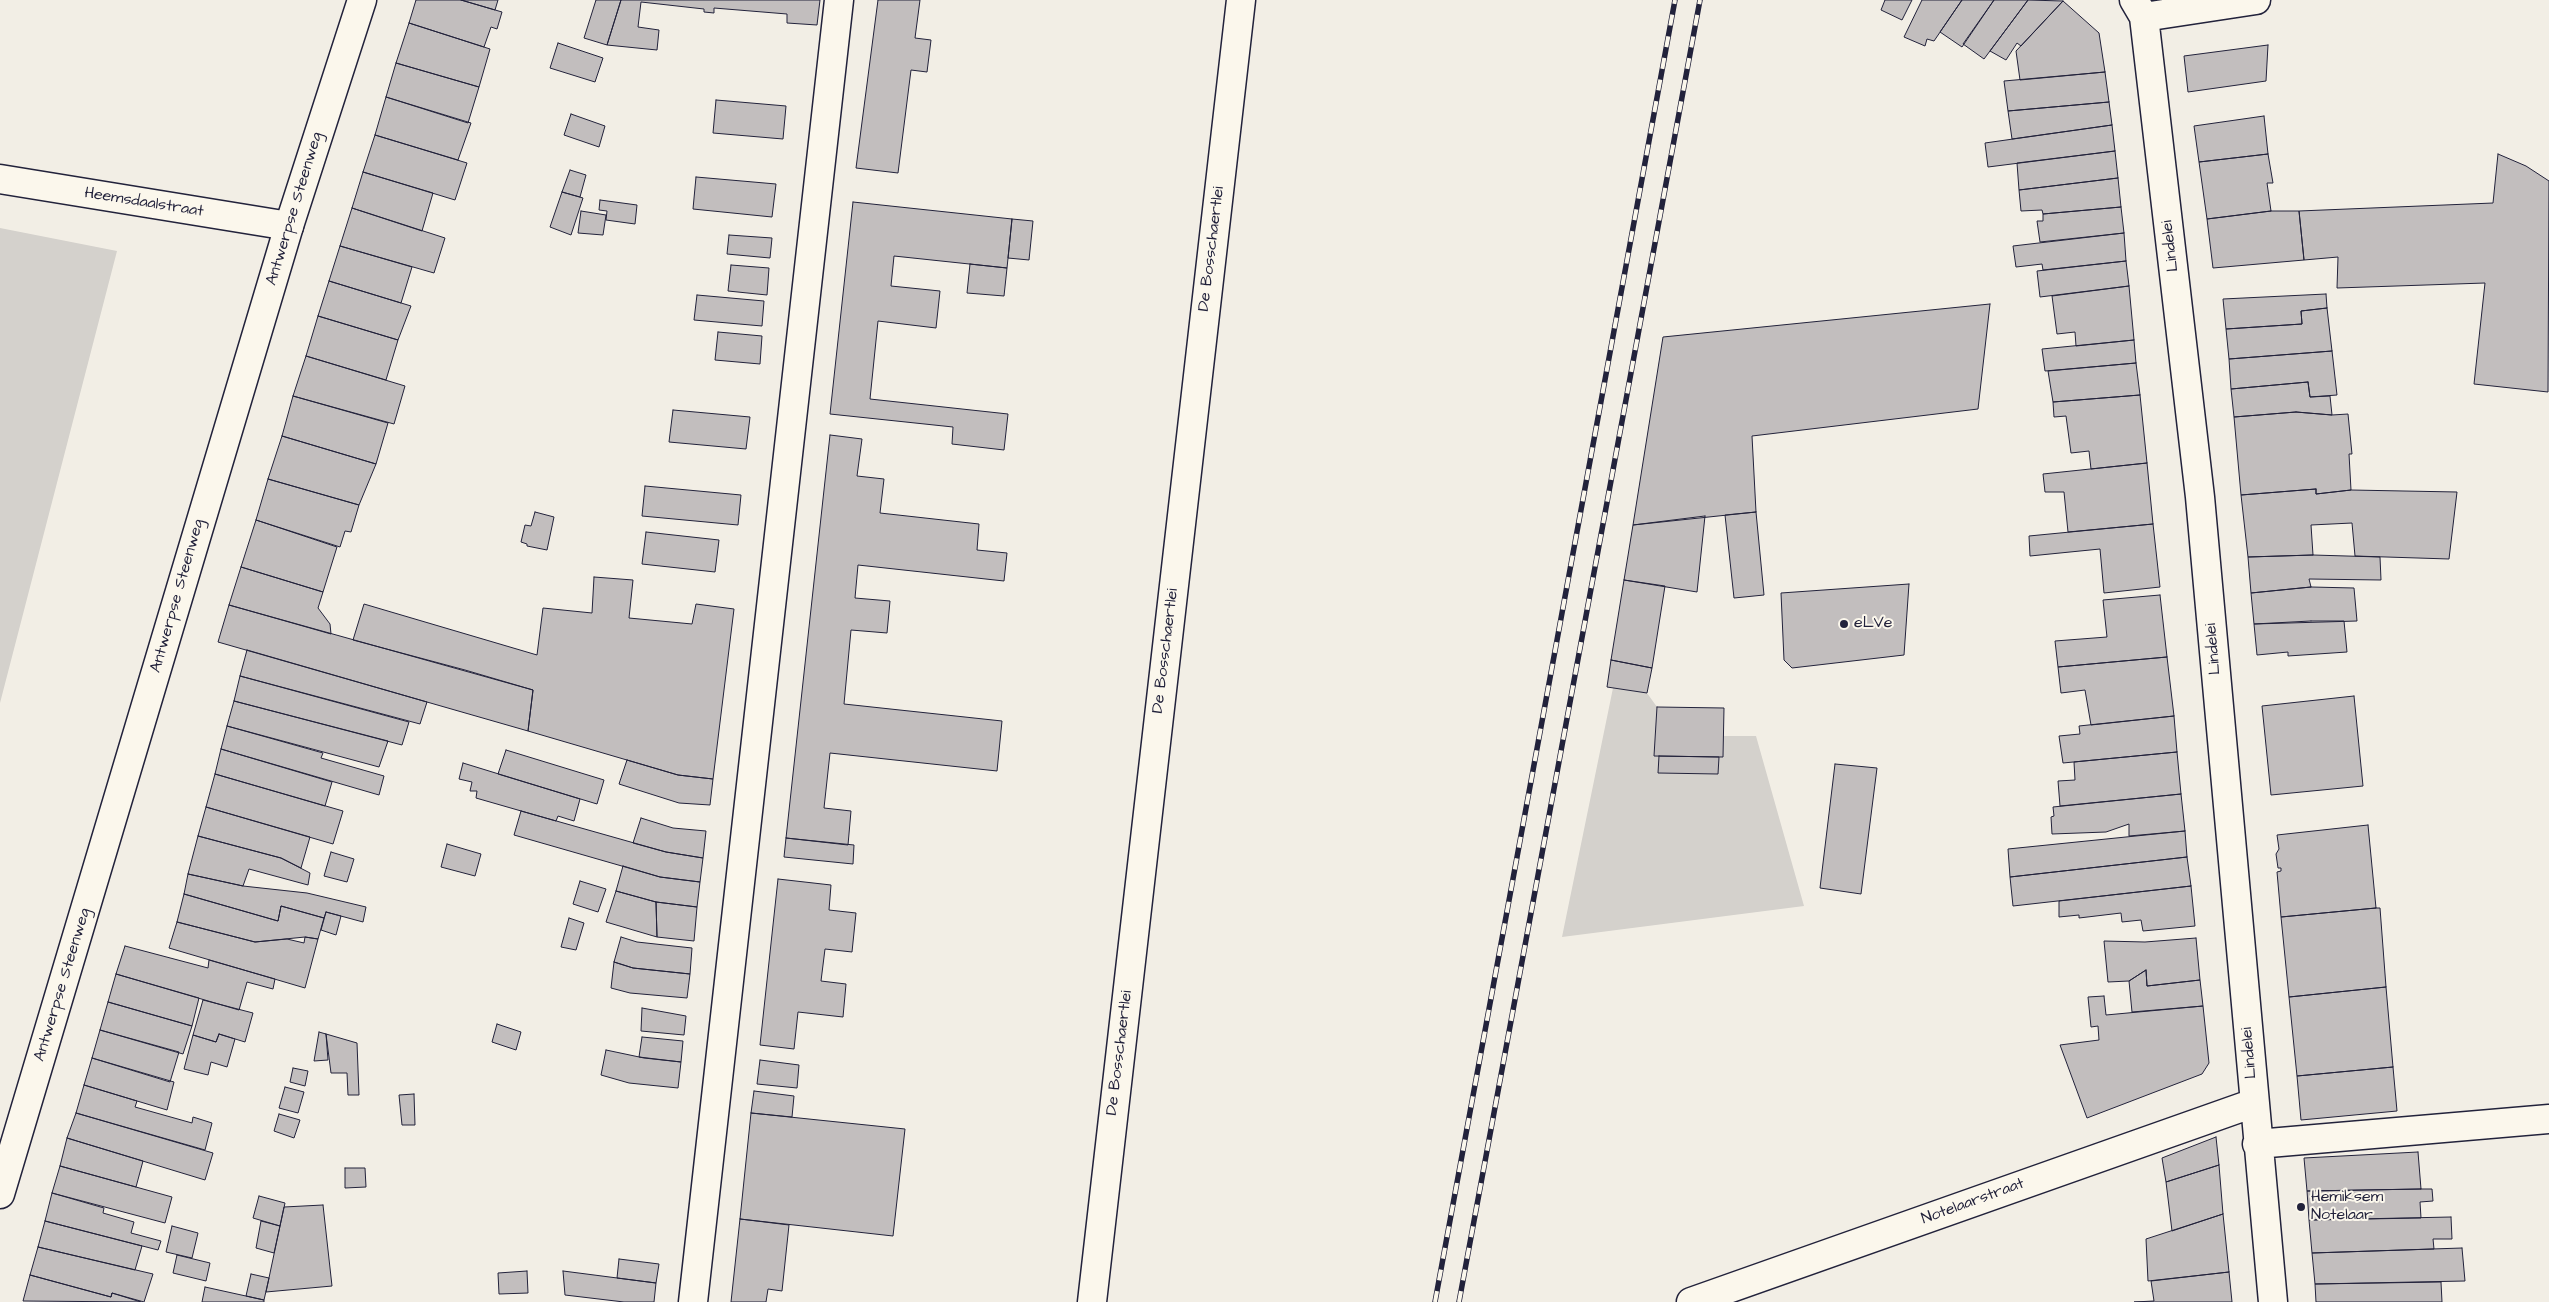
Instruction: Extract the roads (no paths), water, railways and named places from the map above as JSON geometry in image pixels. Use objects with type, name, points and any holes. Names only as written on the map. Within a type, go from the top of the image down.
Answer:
[{"type":"street","name":"Antwerpse Steenweg","points":[[0,1194],[289,226],[362,0]]},
{"type":"street","points":[[693,1302],[839,0]]},
{"type":"street","name":"De Bosschaertlei","points":[[1092,1302],[1241,0]]},
{"type":"street","points":[[2139,8],[2256,0]]},
{"type":"street","name":"Lindelei","points":[[2139,8],[2200,497],[2257,1144],[2273,1302]]},
{"type":"street","name":"Heemsdaalstraat","points":[[0,179],[289,226]]},
{"type":"street","name":"Notelaarstraat","points":[[1691,1302],[2254,1102]]},
{"type":"street","points":[[2257,1144],[2549,1119]]},
{"type":"railway","points":[[1435,1302],[1675,0]]},
{"type":"railway","points":[[1459,1302],[1700,0]]},
{"type":"place","name":"eLVe","points":[[1844,624]]},
{"type":"place","name":"Hemiksem Notelaar","points":[[2301,1207]]}]
